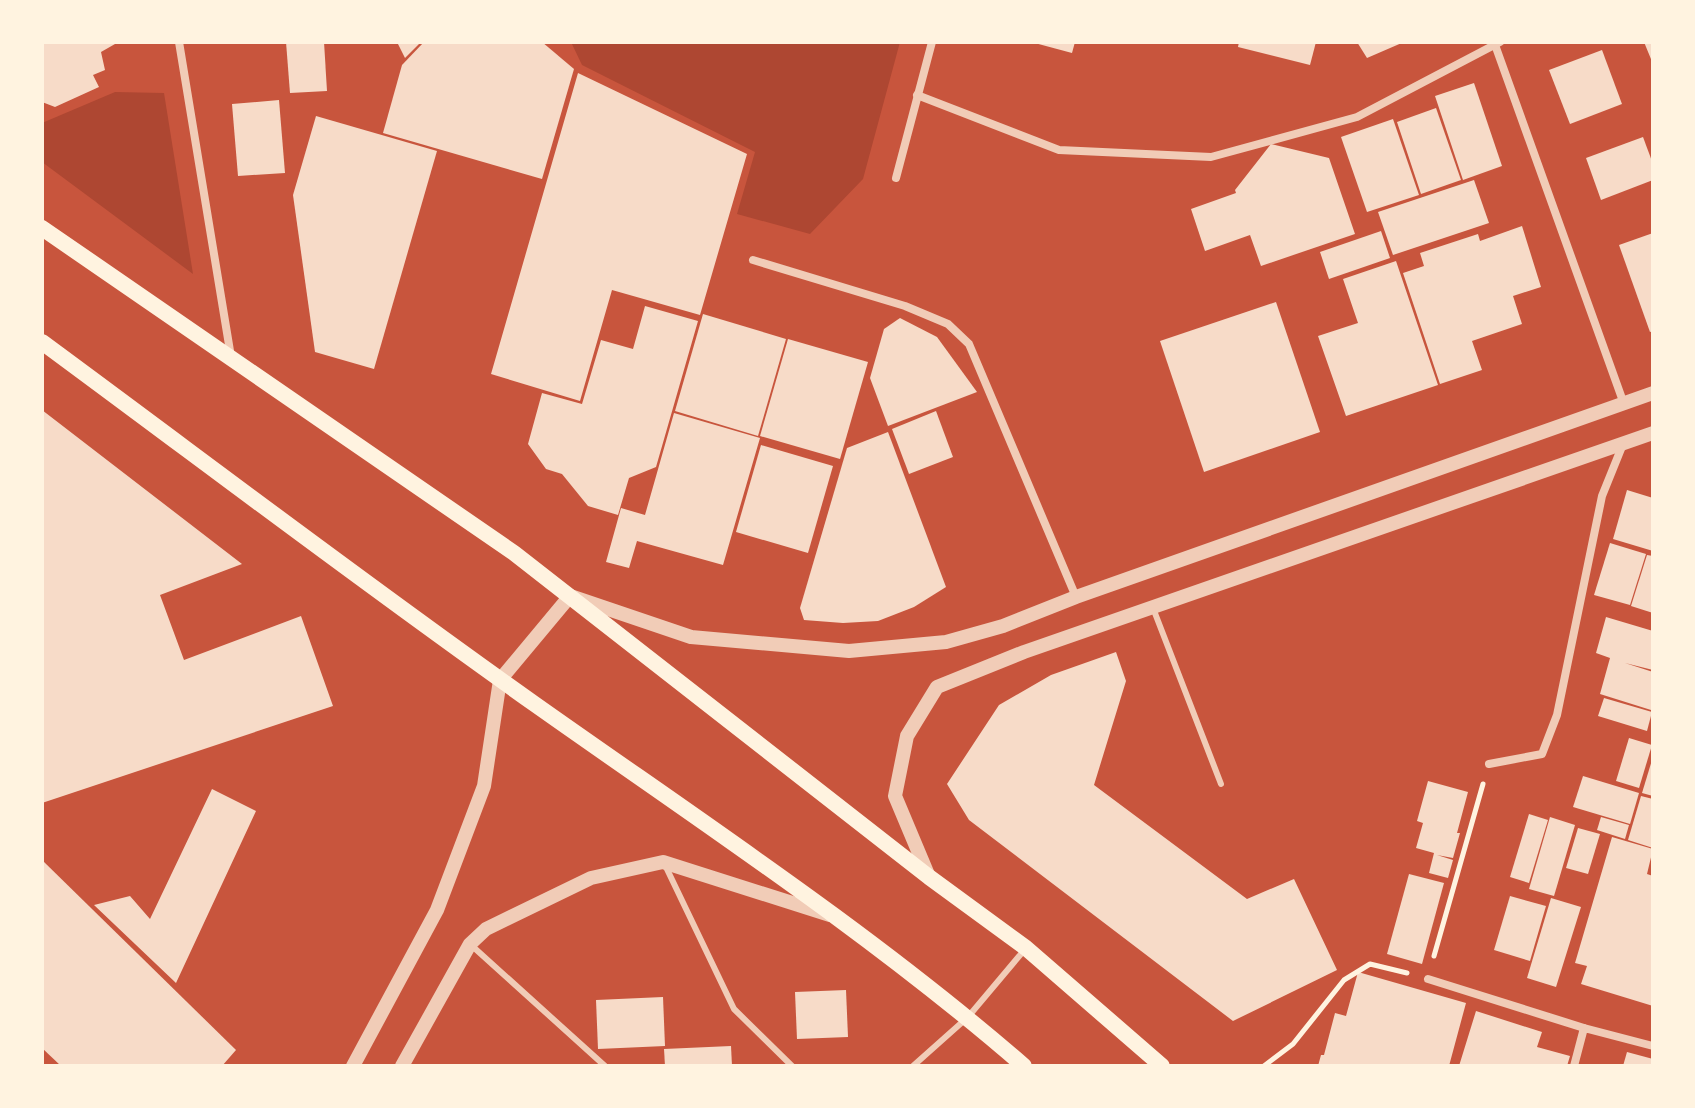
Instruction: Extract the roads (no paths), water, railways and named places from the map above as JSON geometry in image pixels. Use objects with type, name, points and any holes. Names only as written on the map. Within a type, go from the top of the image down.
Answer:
[{"type":"main road","points":[[42,228],[514,553],[929,877],[1026,948],[1162,1066]]},
{"type":"main road","points":[[42,342],[500,680],[835,917],[968,1017],[1024,1066]]},
{"type":"street","points":[[179,42],[232,360]]},
{"type":"street","points":[[896,178],[932,42]]},
{"type":"street","points":[[917,95],[1059,150],[1211,157],[1357,117],[1496,43],[1624,404]]},
{"type":"street","points":[[753,260],[905,306],[948,324],[969,344],[1076,597]]},
{"type":"street","points":[[353,1066],[437,910],[484,786],[500,680],[570,596],[691,637],[849,651],[946,642],[1003,626],[1076,597],[1653,393]]},
{"type":"street","points":[[929,877],[895,796],[907,736],[937,687],[1024,652],[1653,433]]},
{"type":"street","points":[[1489,764],[1542,754],[1557,715],[1602,496],[1623,443]]},
{"type":"street","points":[[402,1066],[470,944],[486,929],[591,878],[663,862],[835,917]]},
{"type":"street","points":[[1428,979],[1584,1028],[1653,1046]]},
{"type":"street","points":[[1574,1066],[1584,1028]]},
{"type":"lane","points":[[1153,608],[1221,784]]},
{"type":"lane","points":[[663,862],[734,1009],[792,1066]]},
{"type":"lane","points":[[470,944],[605,1066]]},
{"type":"lane","points":[[913,1066],[968,1017],[1026,948]]}]
